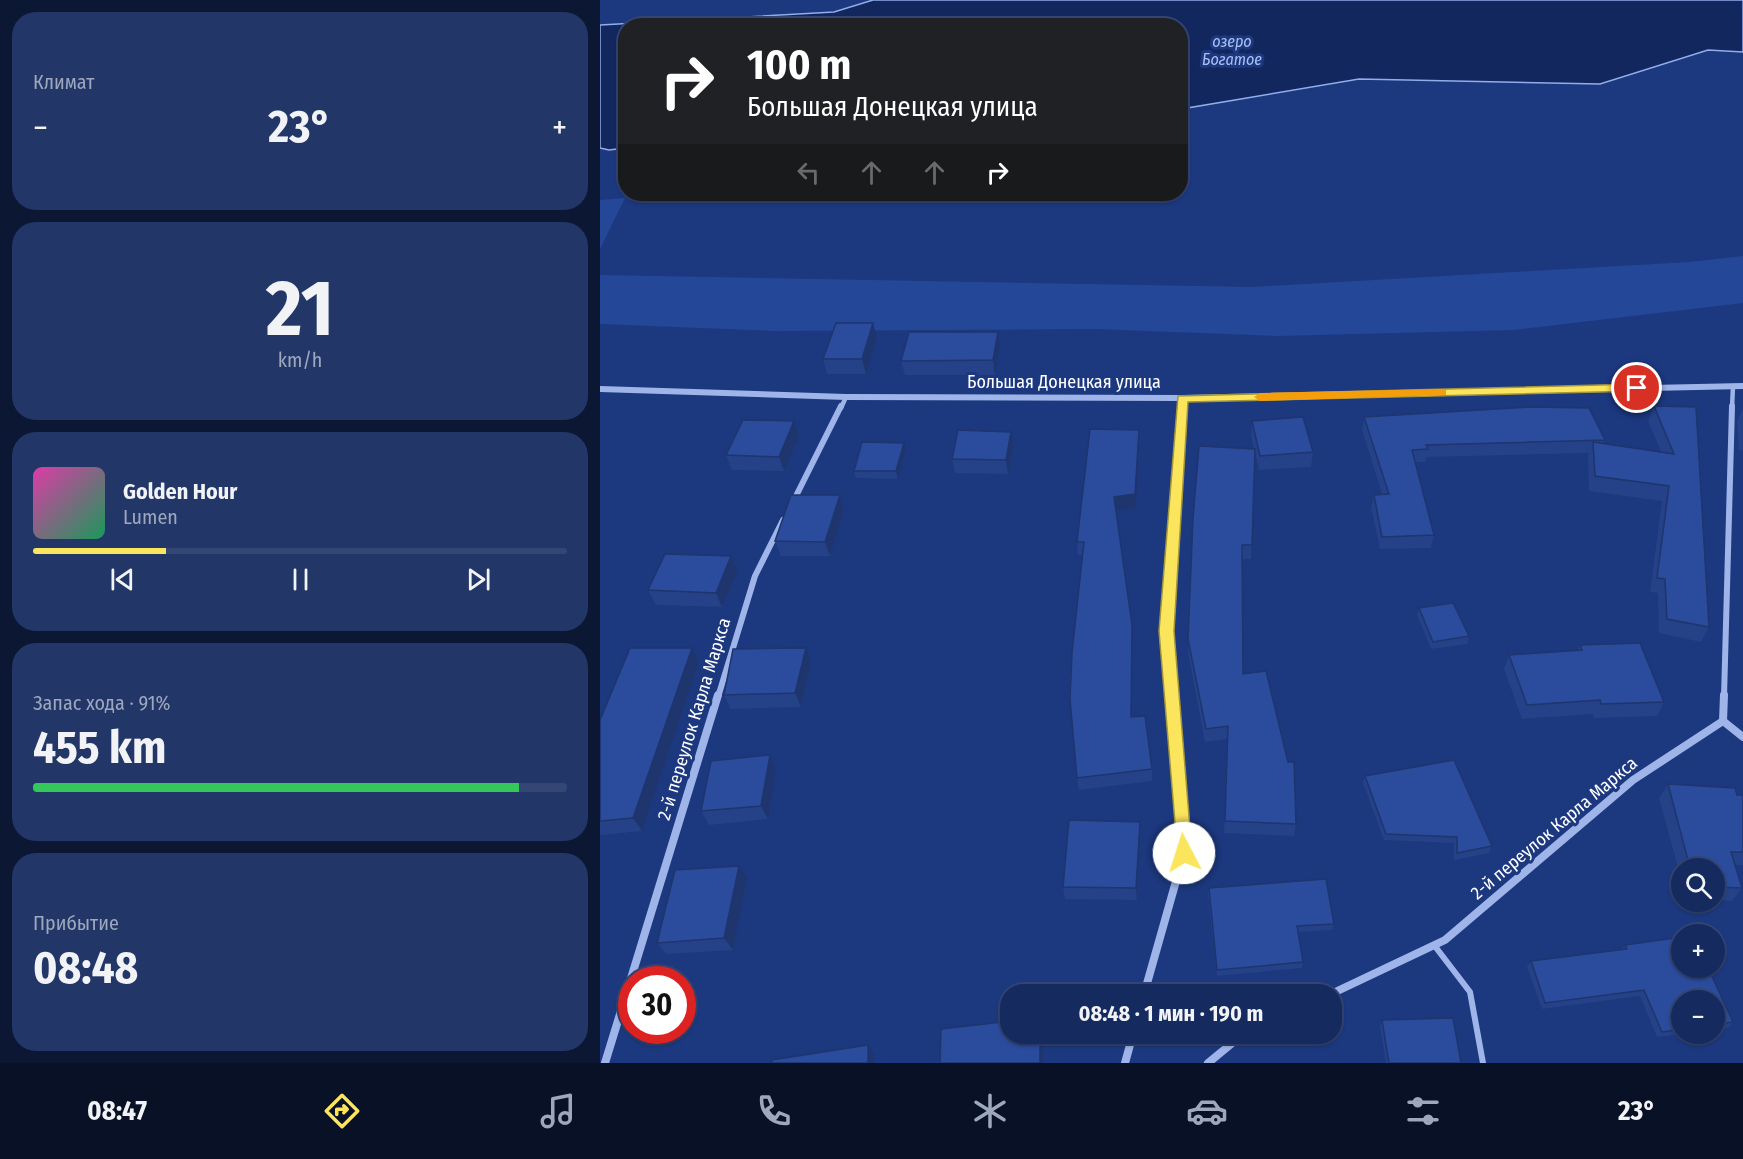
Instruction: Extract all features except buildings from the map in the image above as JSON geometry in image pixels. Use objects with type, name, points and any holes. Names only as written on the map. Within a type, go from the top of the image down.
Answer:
[{"type":"street","name":"Большая Донецкая улица","points":[[600,389],[846,397],[1182,398],[1738,386]]},
{"type":"street","points":[[1738,386],[1723,721],[1743,737]]},
{"type":"street","name":"2-й переулок Карла Маркса","points":[[605,1063],[755,576],[846,397]]},
{"type":"street","points":[[1147,984],[1184,853],[1166,631],[1182,398]]},
{"type":"street","name":"2-й переулок Карла Маркса","points":[[1342,989],[1445,940],[1633,780],[1723,721]]},
{"type":"street","points":[[1125,1063],[1130,1044]]},
{"type":"street","points":[[1208,1063],[1231,1044]]},
{"type":"lane","points":[[1434,945],[1470,992],[1483,1063]]},
{"type":"shaded area","points":[[618,199],[618,201],[624,201],[600,249],[600,200]]},
{"type":"shaded area","points":[[1743,256],[1743,303],[1513,330],[1279,336],[1095,329],[775,331],[600,324],[600,275],[1252,287],[1689,262]]},
{"type":"water","name":"озеро Богатое","points":[[873,0],[1743,0],[1743,52],[1708,50],[1600,84],[1359,79],[1188,108],[1188,18],[726,18],[834,12]]},
{"type":"water","name":"озеро Богатое","points":[[618,24],[618,149],[609,150],[600,148],[600,25]]},
{"type":"slow traffic","points":[[1260,397],[1442,393]]},
{"type":"route","points":[[1184,853],[1166,631],[1182,398],[1637,388]]}]
